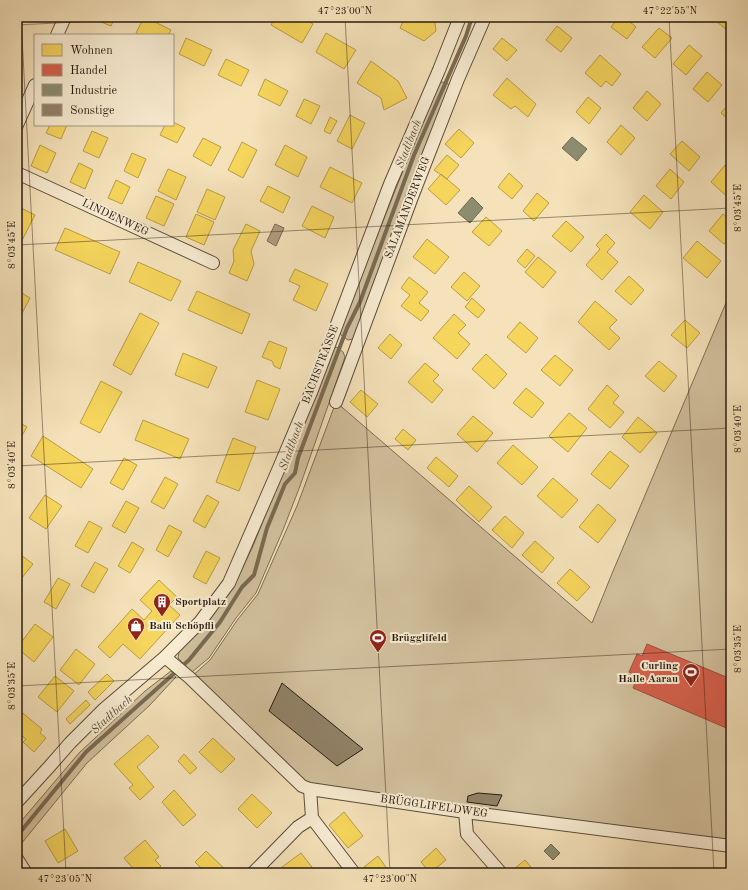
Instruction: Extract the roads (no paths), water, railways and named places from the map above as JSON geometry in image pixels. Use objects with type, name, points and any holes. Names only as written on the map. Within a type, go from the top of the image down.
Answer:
[{"type":"street","points":[[57,34],[65,17]]},
{"type":"street","name":"BACHSTRASSE","points":[[17,802],[70,742],[104,708],[165,657],[200,622],[229,583],[312,390],[390,184],[440,70],[460,17]]},
{"type":"street","name":"SALAMANDERWEG","points":[[336,402],[412,197],[458,79],[485,17]]},
{"type":"street","points":[[17,126],[34,88]]},
{"type":"street","name":"LINDENWEG","points":[[17,173],[213,263]]},
{"type":"street","name":"BRÜGGLIFELDWEG","points":[[165,657],[182,671],[302,786],[310,789],[465,812],[731,846]]},
{"type":"street","points":[[310,789],[312,818],[354,873]]},
{"type":"street","points":[[465,812],[467,834],[501,873]]},
{"type":"street","points":[[254,873],[298,827],[312,818]]},
{"type":"street","points":[[17,859],[26,873]]},
{"type":"waterway","name":"Stadtbach","points":[[17,836],[86,752],[189,660],[220,622],[242,587],[254,575],[267,528],[285,484],[295,473],[298,458],[347,328],[360,302],[414,155],[466,36],[472,17]]},
{"type":"place","name":"Sportplatz","points":[[162,617]]},
{"type":"place","name":"Balü Schöpfli","points":[[136,641]]},
{"type":"place","name":"Brügglifeld","points":[[378,653]]},
{"type":"place","name":"Curling Halle Aarau","points":[[691,687]]}]
